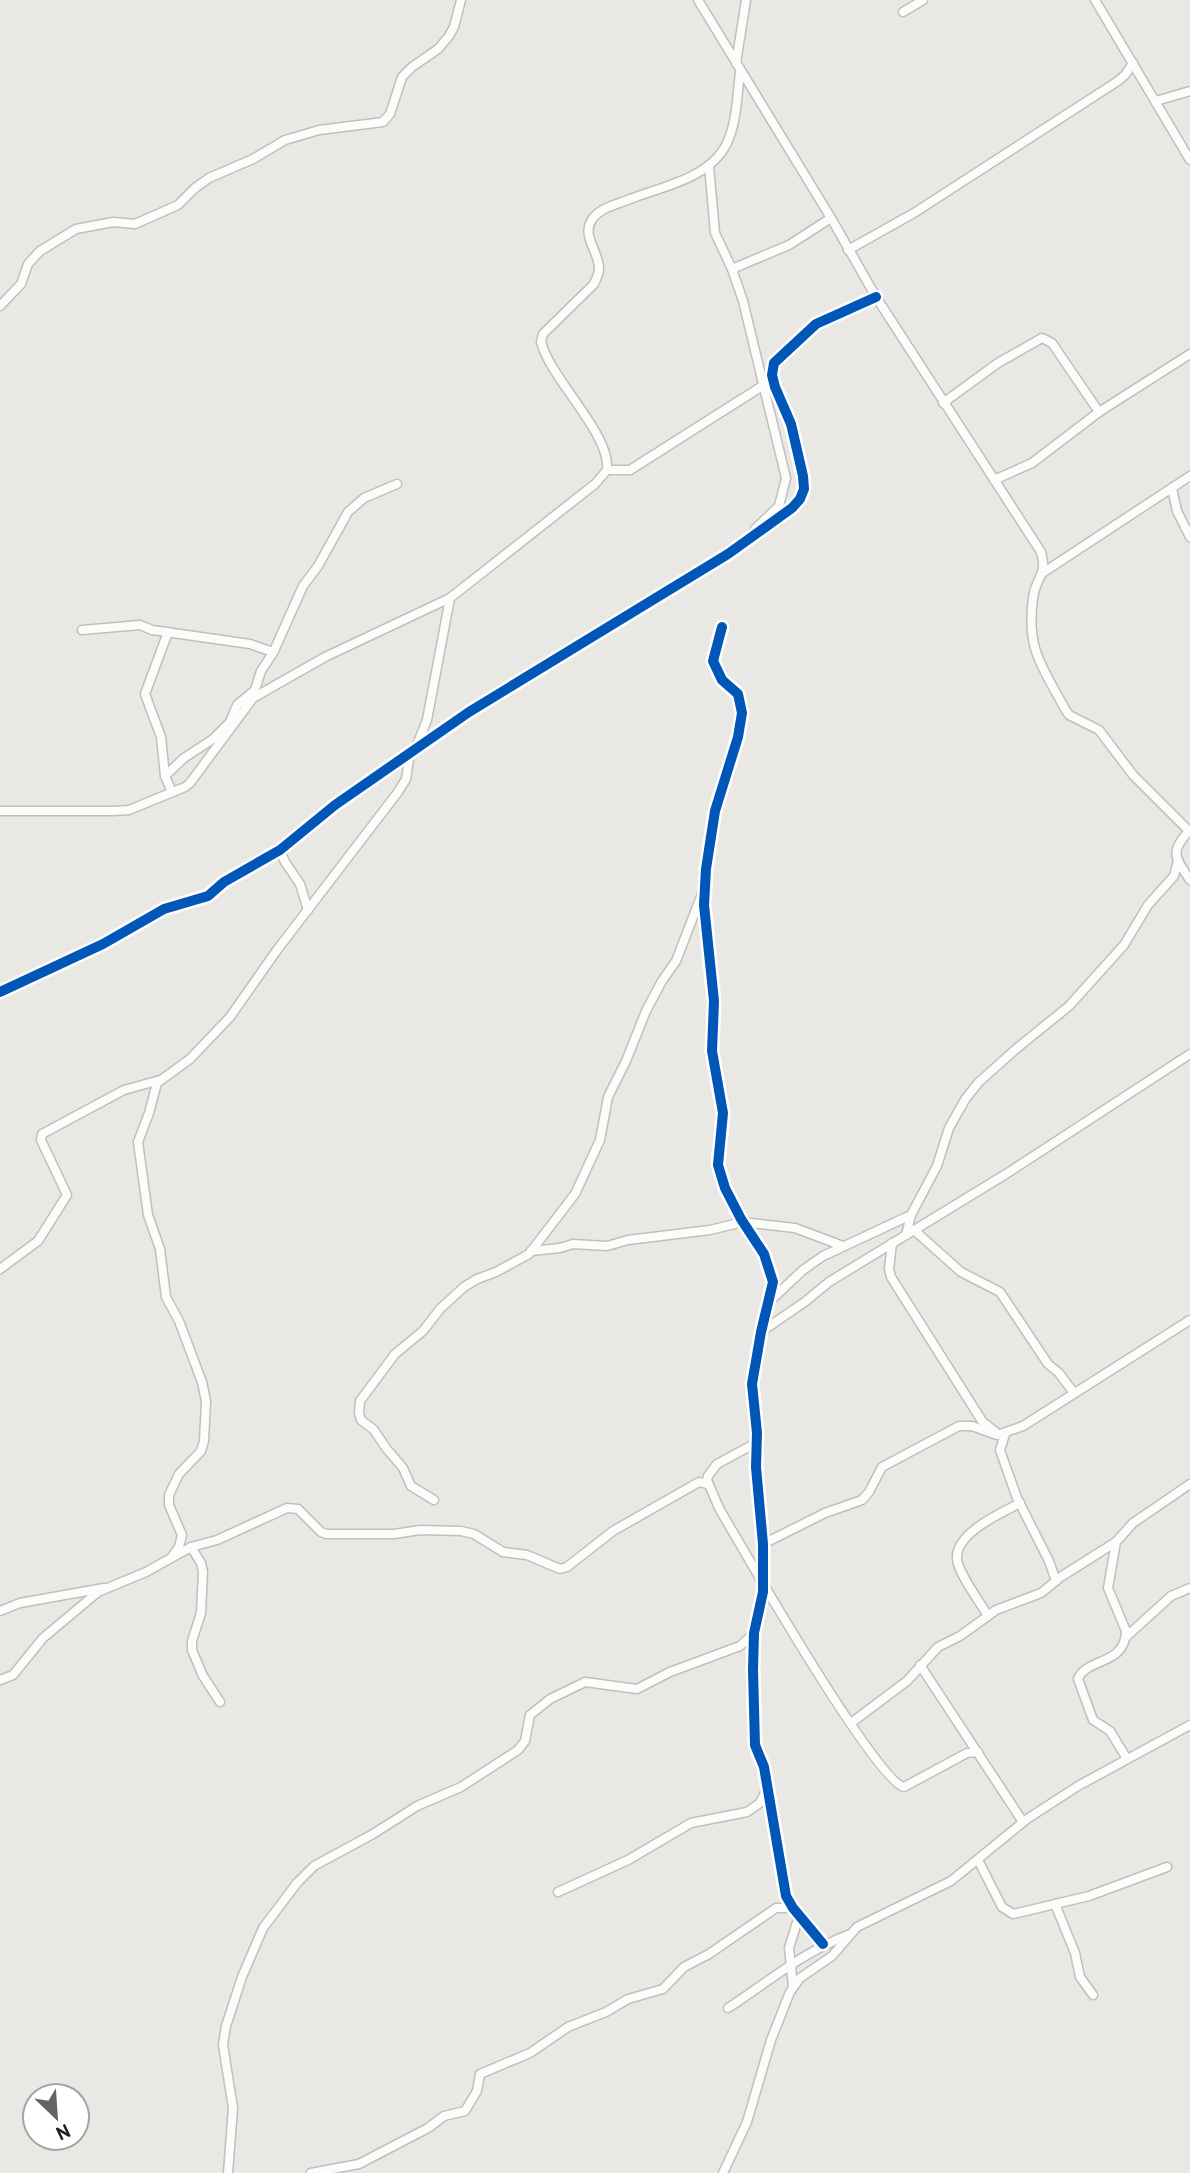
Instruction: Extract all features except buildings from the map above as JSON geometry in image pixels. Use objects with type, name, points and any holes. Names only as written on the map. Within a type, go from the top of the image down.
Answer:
[{"type":"street","points":[[0,306],[21,285],[28,264],[40,251],[76,229],[113,222],[135,224],[178,205],[203,182],[285,141],[319,130],[383,122],[390,114],[402,77],[438,49],[449,36],[461,0]]},
{"type":"street","points":[[698,0],[876,297],[943,403],[960,424],[1041,552],[1048,558],[1060,560]]},
{"type":"street","points":[[0,811],[130,810],[190,783],[253,698],[325,657],[450,598],[595,484],[607,470],[607,456],[543,349],[541,338],[558,317],[594,284],[598,273],[597,258],[588,230],[599,211],[681,180],[709,166],[725,146],[733,126],[746,0]]},
{"type":"street","points":[[903,12],[923,0]]},
{"type":"street","points":[[1095,0],[1190,160]]},
{"type":"street","points":[[848,250],[914,213],[1125,75],[1133,63]]},
{"type":"street","points":[[1125,75],[1142,78]]},
{"type":"street","points":[[1156,101],[1190,91]]},
{"type":"street","points":[[709,166],[715,233],[732,268],[743,301],[786,478],[782,498],[772,514],[728,554]]},
{"type":"street","points":[[732,268],[789,245],[831,218]]},
{"type":"street","points":[[0,992],[103,944],[164,909],[208,896],[224,882],[280,850],[335,804],[468,712],[728,554],[792,508],[804,489],[791,424],[772,375],[774,363],[816,324],[876,297]]},
{"type":"street","points":[[943,403],[998,363],[1042,338],[1052,343],[1098,412]]},
{"type":"street","points":[[994,480],[1032,463],[1098,412],[1190,354]]},
{"type":"street","points":[[607,470],[630,470],[764,384]]},
{"type":"street","points":[[1044,572],[1190,476]]},
{"type":"street","points":[[166,776],[184,758],[213,739],[230,722],[237,705],[255,690],[261,671],[273,652],[303,586],[318,566],[348,512],[364,498],[397,484]]},
{"type":"street","points":[[1172,488],[1177,511],[1190,537]]},
{"type":"street","points":[[910,1232],[911,1215],[937,1167],[949,1128],[966,1098],[979,1082],[1069,1006],[1124,945],[1148,905],[1174,876],[1178,862],[1176,846],[1190,830],[1133,775],[1099,730],[1069,715],[1038,662],[1030,618],[1033,593],[1045,566],[1041,552]]},
{"type":"street","points":[[0,1269],[38,1241],[67,1195],[41,1140],[42,1134],[124,1090],[160,1080],[190,1059],[230,1017],[276,950],[398,792],[406,779],[412,752],[427,720],[450,598]]},
{"type":"street","points":[[82,630],[140,625],[152,630],[250,643],[273,652]]},
{"type":"street","points":[[722,627],[713,661],[722,680],[738,694],[742,713],[738,737],[715,811],[704,891],[714,1001],[712,1051],[723,1113],[717,1153],[725,1188],[764,1254],[773,1282],[752,1384],[763,1544],[763,1592],[754,1633],[755,1745],[764,1767],[785,1891],[793,1908],[823,1944]]},
{"type":"street","points":[[168,632],[145,694],[161,737],[166,776],[172,792]]},
{"type":"street","points":[[280,850],[300,884],[308,910]]},
{"type":"street","points":[[1178,862],[1190,880]]},
{"type":"street","points":[[434,1500],[411,1486],[403,1468],[374,1430],[361,1420],[360,1401],[395,1354],[422,1331],[464,1287],[531,1251],[575,1194],[604,1128],[608,1097],[646,1011],[676,961],[693,912],[704,891]]},
{"type":"street","points":[[761,1332],[829,1282],[1006,1174],[1190,1054]]},
{"type":"street","points":[[160,1080],[155,1087],[149,1114],[138,1142],[148,1215],[160,1249],[161,1274],[166,1297],[179,1321],[202,1382],[207,1410],[201,1451],[179,1474],[169,1495],[169,1505],[182,1535],[172,1558]]},
{"type":"street","points":[[770,1301],[814,1262],[911,1215]]},
{"type":"street","points":[[531,1251],[573,1244],[607,1246],[636,1238],[710,1230],[743,1222],[795,1227],[843,1246]]},
{"type":"street","points":[[910,1232],[961,1272],[1000,1292],[1048,1364],[1074,1392]]},
{"type":"street","points":[[892,1243],[889,1269],[891,1277],[982,1421],[1002,1435]]},
{"type":"street","points":[[763,1544],[831,1510],[862,1500],[882,1467],[959,1426],[966,1425],[1002,1435],[1023,1426],[1190,1320]]},
{"type":"street","points":[[1002,1435],[1000,1450],[1020,1503],[1056,1581]]},
{"type":"street","points":[[756,1443],[717,1464],[708,1476],[708,1484],[719,1508],[850,1723],[888,1777],[900,1787],[967,1753],[978,1752]]},
{"type":"street","points":[[0,1680],[13,1675],[43,1638],[98,1592],[191,1547],[217,1540],[286,1508],[293,1508],[306,1516],[326,1534],[461,1531],[474,1534],[503,1552],[527,1555],[557,1569],[567,1567],[613,1531],[699,1482],[708,1484]]},
{"type":"street","points":[[850,1723],[907,1681],[938,1647],[1007,1605],[1041,1593],[1116,1542],[1133,1524],[1190,1484]]},
{"type":"street","points":[[988,1616],[969,1586],[957,1554],[965,1539],[983,1522],[1020,1503]]},
{"type":"street","points":[[1116,1542],[1108,1585],[1123,1621],[1126,1637]]},
{"type":"street","points":[[191,1547],[203,1572],[201,1613],[192,1641],[192,1650],[203,1676],[220,1702]]},
{"type":"street","points":[[0,1611],[20,1604],[117,1585]]},
{"type":"street","points":[[1127,1759],[1110,1731],[1093,1720],[1078,1679],[1082,1671],[1115,1656],[1126,1637],[1163,1603],[1190,1588]]},
{"type":"street","points":[[228,2173],[233,2108],[223,2045],[226,2026],[242,1977],[263,1928],[314,1866],[373,1834],[417,1805],[449,1793],[518,1750],[523,1746],[528,1720],[533,1711],[579,1683],[591,1681],[637,1689],[670,1672],[740,1646],[754,1633]]},
{"type":"street","points":[[920,1665],[1023,1822]]},
{"type":"street","points":[[723,2173],[747,2122],[771,2040],[793,1986],[800,1978],[832,1956],[848,1935],[865,1922],[951,1881],[1023,1822],[1078,1786],[1190,1725]]},
{"type":"street","points":[[558,1892],[628,1860],[691,1823],[747,1812],[760,1803],[768,1787]]},
{"type":"street","points":[[978,1860],[1002,1907],[1013,1914],[1089,1896],[1167,1867]]},
{"type":"street","points":[[1055,1904],[1075,1953],[1080,1977],[1093,1995]]},
{"type":"street","points":[[312,2173],[359,2164],[428,2128],[444,2116],[465,2111],[477,2091],[480,2074],[540,2048],[568,2027],[606,2012],[628,1999],[663,1989],[684,1967],[709,1954],[774,1909],[793,1908]]},
{"type":"street","points":[[793,1986],[789,1948],[799,1916]]},
{"type":"street","points":[[728,2008],[823,1944],[848,1935]]},
{"type":"cycle path","points":[[0,992],[103,944],[164,909],[208,896],[224,882],[280,850],[335,805],[469,712],[728,554],[792,508],[804,489],[803,476],[791,424],[775,387],[772,375],[774,363],[816,324],[876,297]]},
{"type":"cycle path","points":[[722,627],[713,661],[722,680],[738,694],[742,713],[738,737],[715,811],[706,869],[704,905],[714,1001],[712,1051],[723,1113],[718,1165],[725,1188],[741,1219],[764,1254],[773,1282],[752,1384],[763,1544],[763,1592],[754,1633],[755,1745],[764,1767],[786,1896],[823,1944]]}]
